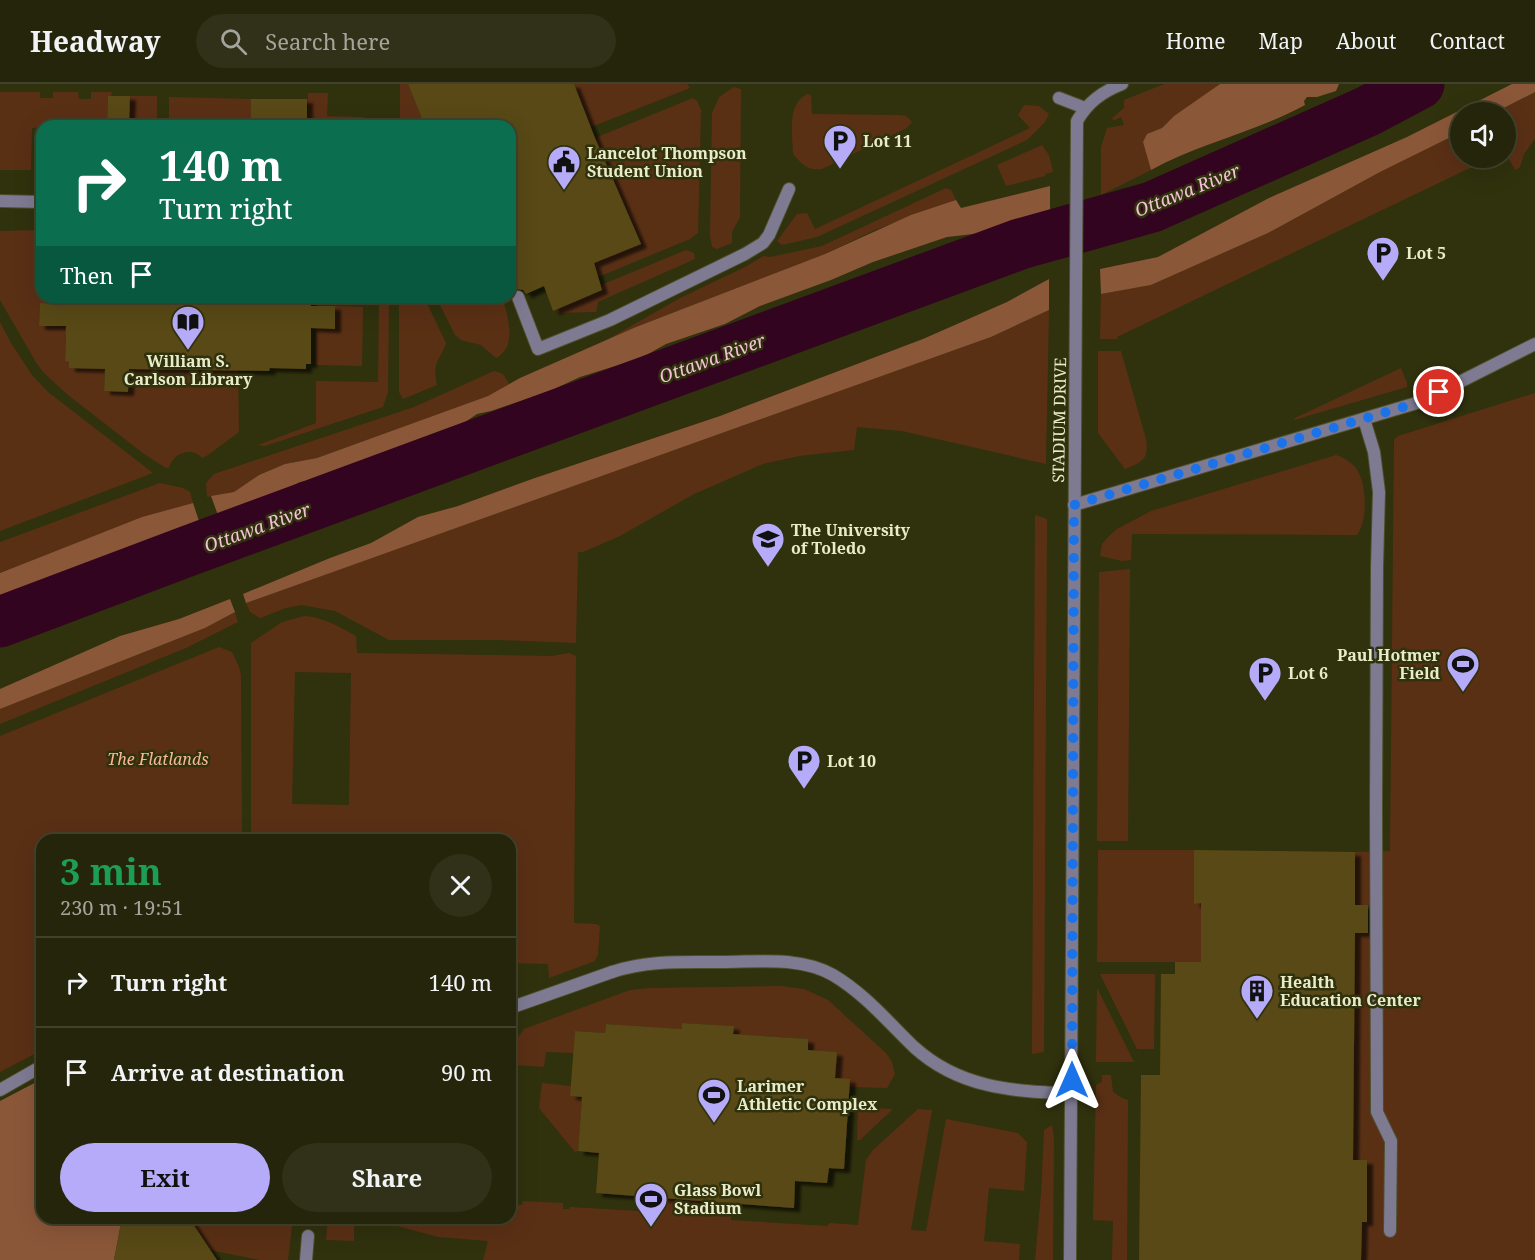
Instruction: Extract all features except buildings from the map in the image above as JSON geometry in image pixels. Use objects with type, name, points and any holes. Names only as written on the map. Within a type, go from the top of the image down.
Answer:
[{"type":"street","points":[[1059,98],[1085,108],[1097,97],[1122,84]]},
{"type":"street","name":"STADIUM DRIVE","points":[[1070,1260],[1077,121],[1085,108]]},
{"type":"street","points":[[518,297],[538,349],[610,320],[754,249],[763,243],[768,235],[789,189]]},
{"type":"street","points":[[0,201],[36,202]]},
{"type":"street","points":[[1074,505],[1420,402],[1535,344]]},
{"type":"street","points":[[1364,418],[1374,452],[1379,492],[1377,1112],[1391,1141],[1390,1231]]},
{"type":"street","points":[[516,1006],[633,966],[669,963],[764,962],[811,966],[831,974],[850,986],[923,1054],[952,1072],[973,1082],[998,1088],[1072,1094]]},
{"type":"street","points":[[0,1090],[36,1069]]},
{"type":"street","points":[[306,1260],[308,1236]]},
{"type":"green space","points":[[400,84],[408,84],[423,120],[400,120]]},
{"type":"green space","points":[[574,84],[687,84],[690,88],[591,127]]},
{"type":"green space","points":[[1164,84],[1220,84],[1174,116],[1162,128],[1147,134],[1143,142],[1151,170],[1101,195],[1101,147],[1107,128],[1124,125],[1121,117],[1111,119],[1124,108],[1124,100]]},
{"type":"green space","points":[[734,87],[741,89],[740,217],[732,232],[732,243],[717,249],[712,247],[710,235],[712,113],[719,97]]},
{"type":"green space","points":[[0,92],[40,92],[40,98],[53,98],[53,92],[78,92],[79,99],[91,99],[91,92],[112,92],[111,96],[108,96],[107,120],[36,120],[36,128],[32,128],[31,170],[0,170]]},
{"type":"green space","points":[[1535,92],[1535,139],[1524,154],[1520,167],[1515,170],[1514,168],[1516,168],[1516,102]]},
{"type":"green space","points":[[308,93],[328,93],[327,116],[364,117],[364,120],[307,120]]},
{"type":"green space","points":[[807,94],[811,95],[812,114],[899,115],[906,116],[912,122],[907,128],[822,169],[812,169],[802,164],[793,154],[793,113],[800,99]]},
{"type":"green space","points":[[130,96],[157,96],[157,120],[129,120]]},
{"type":"green space","points":[[169,97],[251,99],[251,120],[169,120]]},
{"type":"green space","points":[[693,98],[701,110],[698,233],[690,239],[598,277],[592,264],[595,138]]},
{"type":"green space","points":[[1024,105],[1039,106],[1049,114],[1045,122],[1027,140],[817,237],[782,245],[777,241],[797,214],[807,213],[815,229],[1030,128],[1018,115]]},
{"type":"green space","points":[[1450,137],[1450,168],[1470,168],[1117,337],[1118,339],[1100,339],[1101,294],[1151,285],[1268,233],[1380,172]]},
{"type":"green space","points":[[1042,145],[1049,155],[1053,172],[1006,186],[997,165]]},
{"type":"green space","points":[[946,188],[951,190],[956,200],[875,230],[825,254],[636,327],[596,346],[680,298],[763,256],[770,257],[822,246]]},
{"type":"green space","points":[[36,230],[36,303],[64,303],[40,304],[39,326],[70,326],[65,337],[65,361],[105,364],[104,391],[128,392],[129,363],[238,370],[239,432],[202,458],[193,452],[183,453],[174,458],[169,468],[166,468],[144,454],[68,395],[37,364],[0,300],[0,231]]},
{"type":"green space","points":[[686,250],[694,253],[695,259],[598,302],[596,312],[557,313],[556,310],[602,290],[601,285]]},
{"type":"green space","points":[[379,303],[389,303],[388,392],[383,407],[265,446],[258,445],[316,423],[316,381],[378,382]]},
{"type":"green space","points":[[399,303],[427,303],[446,343],[436,366],[437,385],[403,399],[399,392]]},
{"type":"green space","points":[[439,303],[504,303],[508,317],[509,341],[506,348],[496,358],[481,345],[461,340],[455,335]]},
{"type":"green space","points":[[335,306],[363,307],[362,366],[316,365],[316,329],[335,329]]},
{"type":"green space","points":[[1049,310],[1046,464],[902,431],[857,427],[854,450],[799,456],[763,464],[694,494],[620,536],[578,552],[576,643],[389,640],[335,611],[301,605],[260,618],[250,612],[246,603],[991,337]]},
{"type":"green space","points":[[0,322],[32,375],[48,392],[153,473],[0,531]]},
{"type":"green space","points":[[1098,351],[1121,351],[1146,439],[1147,451],[1143,459],[1125,469],[1098,433]]},
{"type":"green space","points":[[1401,368],[1407,387],[1294,420],[1295,418]]},
{"type":"green space","points":[[494,371],[503,374],[510,385],[488,396],[317,458],[285,464],[259,475],[234,492],[207,497],[206,483],[214,474],[414,407]]},
{"type":"green space","name":"Paul Hotmer Field","points":[[1535,393],[1535,1260],[1361,1260],[1362,1222],[1353,1160],[1355,933],[1370,932],[1370,905],[1355,905],[1355,852],[1390,851],[1394,440],[1398,436]]},
{"type":"green space","points":[[1336,455],[1347,460],[1360,475],[1365,502],[1363,521],[1357,535],[1132,534],[1131,560],[1122,561],[1100,556],[1102,544],[1109,536],[1117,529],[1151,511]]},
{"type":"green space","points":[[160,483],[183,488],[190,492],[193,503],[142,517],[0,573],[0,542]]},
{"type":"green space","points":[[1035,515],[1047,519],[1044,1052],[1032,1054]]},
{"type":"green space","points":[[1130,569],[1128,841],[1097,841],[1099,572]]},
{"type":"green space","points":[[235,612],[238,622],[186,648],[0,724],[0,709],[205,628]]},
{"type":"green space","points":[[304,616],[331,623],[356,636],[357,653],[552,656],[569,653],[576,656],[574,923],[600,926],[598,954],[595,961],[549,978],[548,964],[516,963],[516,834],[251,834],[251,643],[282,622]],"holes":[[[295,672],[351,673],[349,805],[292,804]]]},
{"type":"green space","name":"The Flatlands","points":[[219,647],[232,652],[239,667],[241,675],[242,834],[36,834],[36,1053],[0,1072],[0,736]]},
{"type":"green space","points":[[1098,850],[1194,850],[1194,903],[1201,903],[1201,962],[1097,962]]},
{"type":"green space","points":[[1100,974],[1155,974],[1154,1049],[1137,1049]]},
{"type":"green space","points":[[781,986],[804,989],[828,1000],[886,1053],[892,1062],[895,1074],[887,1088],[850,1087],[850,1080],[835,1078],[836,1052],[808,1050],[808,1039],[733,1034],[733,1026],[683,1023],[682,1029],[606,1024],[605,1033],[575,1031],[574,1053],[546,1052],[544,1067],[516,1065],[516,1040],[524,1029],[630,990]]},
{"type":"green space","points":[[1097,988],[1134,1062],[1096,1062]]},
{"type":"green space","points":[[1102,1075],[1111,1075],[1113,1092],[1128,1100],[1127,1260],[1112,1260],[1113,1221],[1093,1220],[1096,1085],[1102,1082]]},
{"type":"green space","points":[[542,1083],[571,1086],[571,1096],[582,1097],[578,1151],[575,1152],[539,1108]]},
{"type":"green space","points":[[858,1107],[893,1109],[860,1140],[857,1140]]},
{"type":"green space","points":[[918,1109],[932,1110],[911,1230],[926,1231],[946,1119],[1018,1133],[1027,1142],[1024,1191],[989,1188],[984,1241],[1020,1244],[1019,1260],[483,1260],[488,1241],[438,1237],[390,1224],[516,1224],[516,1204],[522,1205],[523,1201],[563,1203],[563,1209],[570,1207],[656,1212],[657,1197],[731,1203],[731,1220],[827,1226],[830,1223],[858,1225],[866,1160],[873,1150]]},
{"type":"green space","points":[[1052,1125],[1054,1138],[1053,1260],[1035,1260],[1044,1130]]},
{"type":"green space","points":[[193,1224],[292,1224],[288,1260],[260,1260],[210,1250]]},
{"type":"green space","points":[[327,1224],[354,1224],[354,1241],[326,1240]]},
{"type":"shaded area","points":[[1220,84],[1339,84],[1336,91],[1317,97],[1307,97],[1304,101],[1305,105],[1267,123],[1189,152],[1151,170],[1143,142],[1147,134],[1162,128],[1174,116]]},
{"type":"shaded area","points":[[1512,84],[1535,84],[1535,92],[1516,102],[1476,102]]},
{"type":"shaded area","points":[[1450,115],[1450,137],[1380,172],[1268,233],[1151,285],[1101,294],[1100,269],[1158,257],[1269,198],[1407,137]]},
{"type":"shaded area","points":[[1050,186],[1050,212],[982,233],[947,237],[873,262],[760,306],[725,324],[666,344],[641,358],[477,414],[455,429],[378,460],[316,480],[300,482],[275,496],[227,512],[219,518],[211,496],[234,492],[259,475],[285,464],[317,458],[488,396],[520,378],[636,327],[825,254],[911,215],[956,200],[961,208]]},
{"type":"shaded area","points":[[1049,279],[1049,310],[991,337],[246,603],[243,594],[371,543],[418,517],[458,506],[720,416],[923,339],[1007,302]]},
{"type":"shaded area","points":[[193,503],[200,524],[165,534],[140,548],[124,564],[86,577],[76,572],[0,597],[0,573],[142,517]]},
{"type":"shaded area","points":[[230,599],[235,612],[205,628],[0,709],[0,689],[120,636],[179,619]]},
{"type":"shaded area","points":[[36,1082],[36,1224],[121,1224],[114,1260],[0,1260],[0,1101]]},
{"type":"waterway","name":"Ottawa River","points":[[0,622],[1020,244],[1152,207],[1368,111],[1419,84]]},
{"type":"place","name":"Lot 11","points":[[840,170]]},
{"type":"place","name":"Lancelot Thompson Student Union","points":[[564,191]]},
{"type":"place","name":"Lot 5","points":[[1383,282]]},
{"type":"place","name":"William S. Carlson Library","points":[[188,351]]},
{"type":"place","name":"The University of Toledo","points":[[768,568]]},
{"type":"place","name":"Paul Hotmer Field","points":[[1463,693]]},
{"type":"place","name":"Lot 6","points":[[1265,702]]},
{"type":"place","name":"Lot 10","points":[[804,790]]},
{"type":"place","name":"Health Education Center","points":[[1257,1020]]},
{"type":"place","name":"Larimer Athletic Complex","points":[[714,1124]]},
{"type":"place","name":"Glass Bowl Stadium","points":[[651,1228]]},
{"type":"route","points":[[1072,1080],[1074,505],[1420,402],[1439,392]]}]
